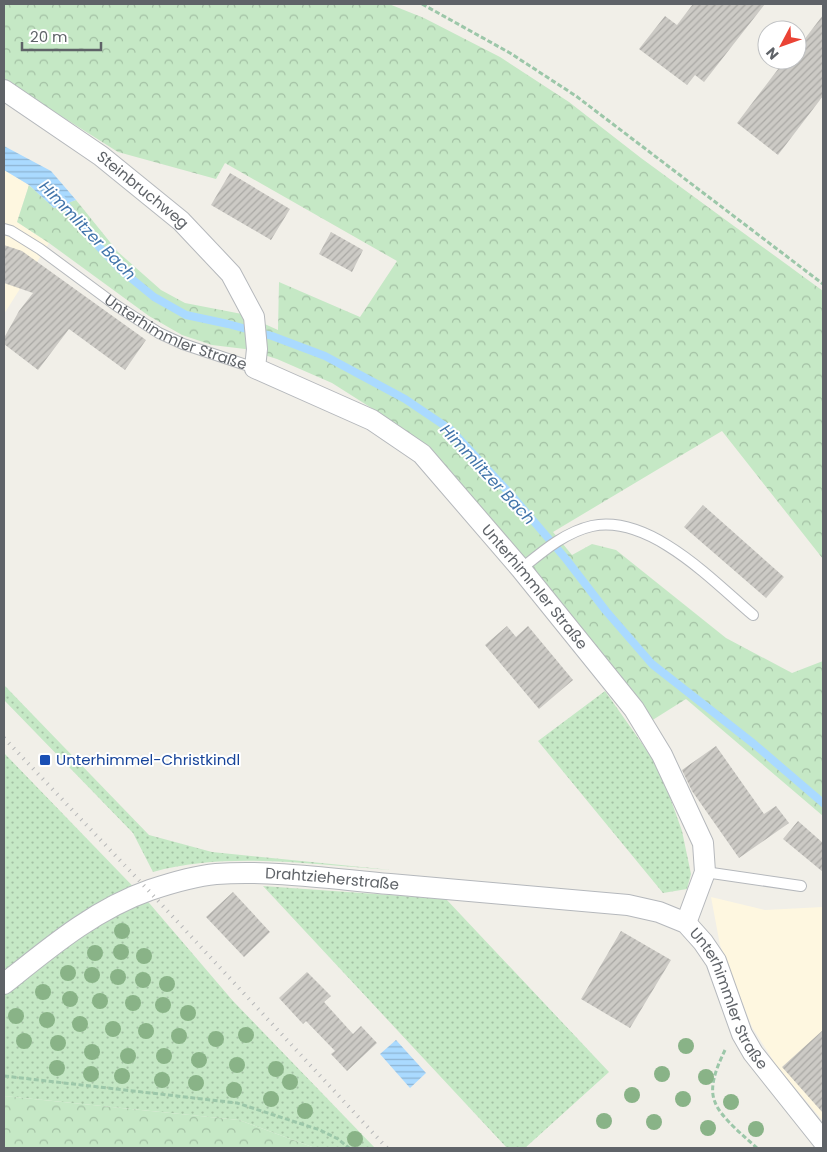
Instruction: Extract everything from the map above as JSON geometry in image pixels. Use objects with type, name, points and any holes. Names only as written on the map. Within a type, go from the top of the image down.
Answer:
[{"type":"street","name":"Steinbruchweg","points":[[4,90],[101,156],[181,221],[232,274],[254,317],[256,359]]},
{"type":"street","name":"Unterhimmler Straße","points":[[256,359],[372,420],[422,454],[521,569],[634,709],[662,755],[703,842],[705,872],[686,923],[703,942],[716,961],[742,1034],[754,1053],[823,1141]]},
{"type":"street","name":"Drahtzieherstraße","points":[[4,984],[73,931],[122,901],[166,886],[214,874],[280,875],[628,905],[659,912],[686,923]]},
{"type":"lane","name":"Unterhimmler Straße","points":[[4,229],[11,231],[40,249],[117,306],[159,333],[183,344],[256,359]]},
{"type":"lane","points":[[521,569],[542,552],[572,533],[592,526],[611,524],[648,535],[671,546],[753,615]]},
{"type":"lane","points":[[705,872],[801,886]]},
{"type":"path","points":[[422,4],[510,54],[576,96],[823,284]]},
{"type":"path","points":[[742,1034],[729,1042],[725,1050],[718,1065],[713,1094],[714,1102],[720,1110],[734,1127],[756,1148]]},
{"type":"path","points":[[4,1076],[237,1103],[320,1130],[338,1139],[349,1148]]},
{"type":"shaded area","points":[[4,170],[29,185],[17,222],[49,243],[4,314]]},
{"type":"shaded area","points":[[711,897],[765,910],[823,907],[823,1121],[776,1065],[752,1027],[720,945]]},
{"type":"green space","points":[[4,4],[389,4],[424,18],[500,57],[569,102],[641,158],[823,291],[823,559],[722,431],[553,532],[572,555],[592,544],[616,550],[726,638],[792,673],[823,661],[823,816],[686,699],[651,721],[428,449],[373,409],[332,383],[277,359],[245,349],[212,345],[182,335],[149,316],[17,222],[29,185],[54,208],[76,200],[118,252],[161,290],[185,303],[242,314],[278,330],[279,282],[360,317],[397,261],[225,163],[216,179],[118,152],[4,80]]},
{"type":"green space","points":[[4,685],[149,835],[212,852],[391,870],[272,861],[241,861],[211,862],[153,872],[133,833],[4,700]]},
{"type":"green space","points":[[605,691],[660,769],[682,831],[691,874],[687,889],[663,893],[538,741]]},
{"type":"green space","points":[[4,753],[150,904],[233,1001],[375,1148],[315,1148],[239,1120],[4,1096]]},
{"type":"green space","points":[[263,886],[446,899],[609,1072],[525,1148],[507,1148]]},
{"type":"green space","points":[[4,1096],[239,1120],[315,1148],[4,1148]]},
{"type":"water","points":[[4,146],[51,171],[76,200],[54,208],[29,185],[4,170]]},
{"type":"water","points":[[396,1040],[426,1073],[410,1088],[380,1054]]},
{"type":"building","points":[[693,4],[765,4],[704,82],[695,75],[687,85],[639,49],[665,16],[677,25]]},
{"type":"building","points":[[823,15],[823,96],[778,155],[737,123],[777,70],[807,70],[807,36]]},
{"type":"building","points":[[230,173],[290,209],[271,240],[211,205]]},
{"type":"building","points":[[331,232],[363,250],[352,272],[319,254]]},
{"type":"building","points":[[4,245],[22,251],[146,340],[125,370],[69,329],[38,370],[4,344],[4,338],[19,311],[33,293],[4,283]]},
{"type":"building","points":[[703,505],[784,577],[766,598],[684,527]]},
{"type":"building","points":[[507,626],[516,637],[528,626],[573,680],[539,709],[485,645]]},
{"type":"building","points":[[716,746],[764,814],[776,806],[789,823],[739,858],[692,791],[682,770]]},
{"type":"building","points":[[798,821],[823,843],[823,872],[783,839]]},
{"type":"building","points":[[233,892],[270,932],[244,957],[206,917]]},
{"type":"building","points":[[621,931],[671,960],[630,1028],[581,999]]},
{"type":"building","points":[[307,972],[331,996],[324,1002],[353,1034],[361,1026],[377,1043],[347,1071],[331,1054],[335,1051],[306,1021],[303,1024],[279,998]]},
{"type":"building","points":[[823,1030],[823,1113],[782,1067]]},
{"type":"waterway","name":"Himmlitzer Bach","points":[[60,197],[89,236],[121,270],[154,297],[186,315],[272,336],[325,356],[405,399],[451,430],[513,497],[652,664],[754,744],[823,803]]},
{"type":"railway","points":[[4,738],[149,891],[387,1148]]},
{"type":"place","name":"Unterhimmel-Christkindl","points":[[45,760]]}]
